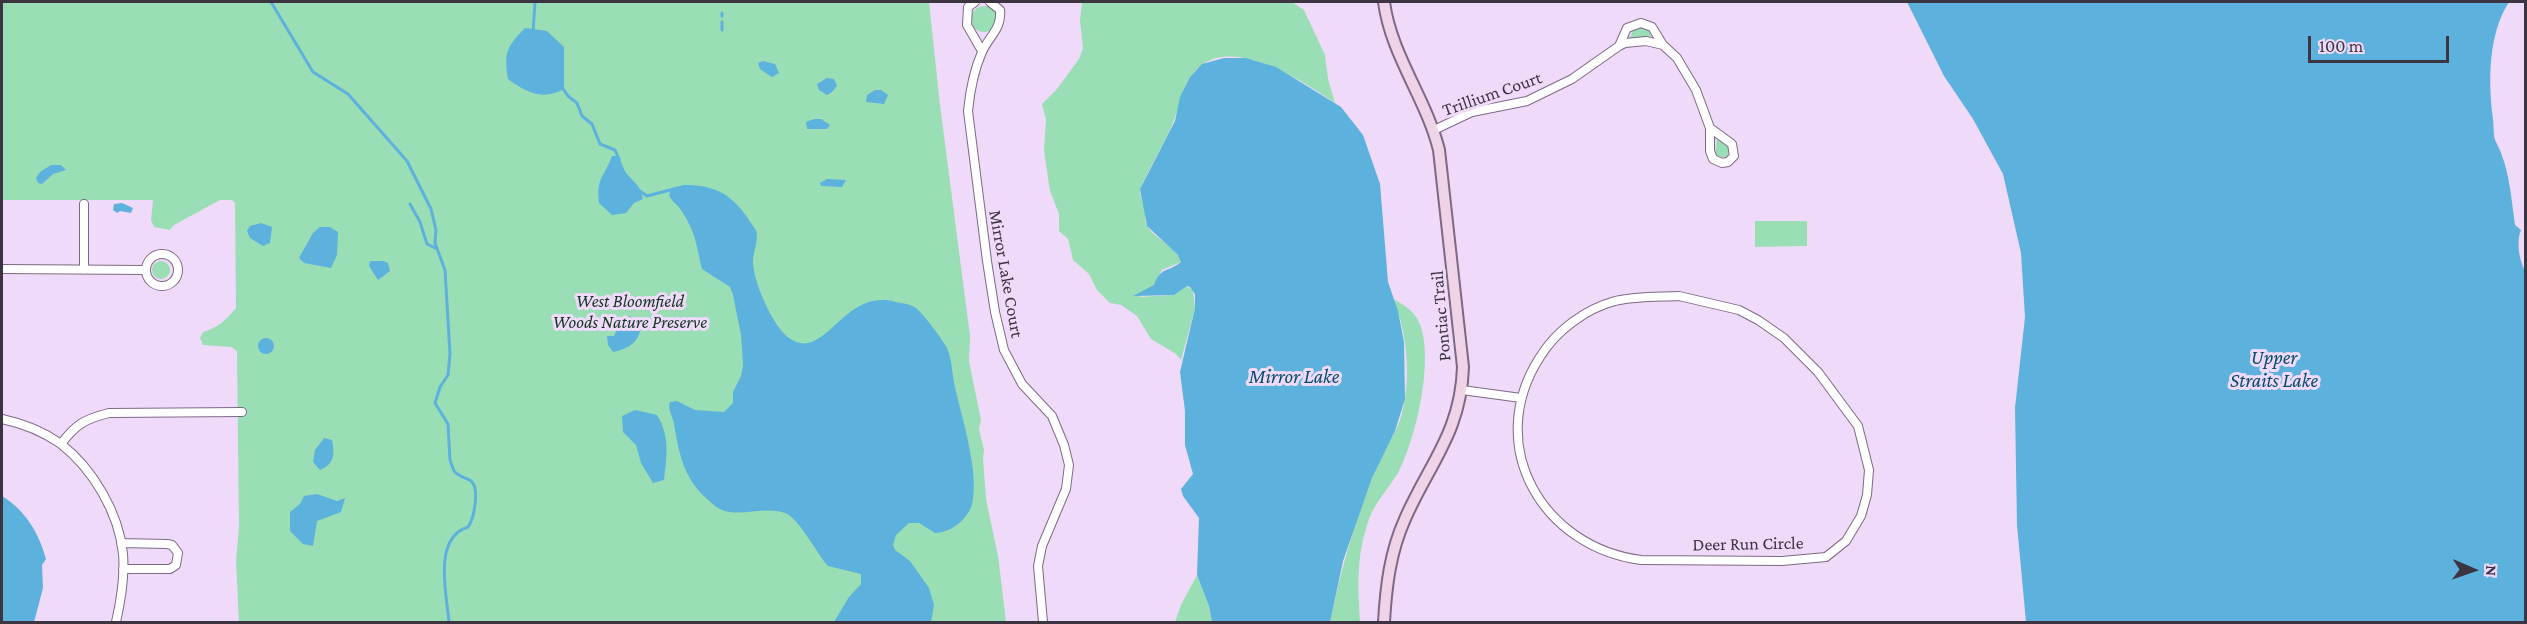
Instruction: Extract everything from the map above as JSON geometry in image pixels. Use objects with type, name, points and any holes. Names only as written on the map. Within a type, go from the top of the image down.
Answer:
[{"type":"main road","name":"Pontiac Trail","points":[[1384,2],[1400,57],[1434,130],[1442,168],[1450,230],[1463,367],[1462,390],[1455,419],[1432,469],[1404,520],[1395,544],[1386,591],[1384,622]]},
{"type":"street","points":[[975,2],[968,7],[966,15],[968,25],[982,51]]},
{"type":"street","name":"Mirror Lake Court","points":[[990,2],[1000,10],[1001,20],[982,51],[971,88],[968,111],[994,312],[1004,350],[1014,371],[1022,384],[1052,416],[1064,445],[1069,465],[1066,489],[1042,546],[1038,566],[1043,622]]},
{"type":"street","name":"Trillium Court","points":[[1619,46],[1627,28],[1641,23],[1652,27],[1663,45],[1686,69],[1696,90],[1710,128],[1710,151],[1713,159],[1722,163],[1728,162],[1734,156],[1732,144],[1710,128]]},
{"type":"street","name":"Trillium Court","points":[[1434,130],[1472,112],[1527,101],[1547,92],[1584,71],[1619,46],[1639,41],[1663,45]]},
{"type":"street","points":[[84,204],[84,270]]},
{"type":"street","points":[[163,255],[174,260],[178,273],[173,282],[158,286],[149,280],[146,270],[151,259],[163,255]]},
{"type":"street","points":[[2,269],[146,270]]},
{"type":"street","name":"Deer Run Circle","points":[[1679,296],[1739,310],[1784,338],[1818,372],[1858,426],[1869,471],[1867,495],[1861,516],[1846,541],[1826,557],[1782,561],[1641,560],[1619,557],[1597,549],[1573,535],[1551,515],[1532,489],[1522,465],[1518,441],[1521,398],[1531,370],[1547,346],[1563,329],[1588,312],[1615,301],[1642,297],[1679,296]]},
{"type":"street","points":[[1462,390],[1521,398]]},
{"type":"street","points":[[61,444],[74,428],[90,418],[110,412],[242,412]]},
{"type":"street","points":[[2,419],[41,433],[61,444],[100,489],[112,513],[121,543],[123,569],[116,622]]},
{"type":"street","points":[[121,543],[167,544],[176,549],[178,553],[176,565],[170,569],[123,569]]},
{"type":"green space","name":"West Bloomfield Woods Nature Preserve","points":[[2,2],[929,2],[970,336],[969,361],[981,420],[979,429],[984,450],[986,499],[998,556],[1006,622],[239,622],[236,561],[239,528],[237,351],[231,347],[203,345],[200,338],[203,332],[222,323],[236,308],[235,203],[232,200],[220,200],[174,225],[170,230],[154,227],[151,220],[153,200],[2,200]]},
{"type":"green space","points":[[1082,2],[1292,2],[1304,10],[1325,55],[1328,79],[1335,103],[1284,72],[1243,58],[1224,57],[1206,62],[1192,75],[1185,88],[1170,130],[1140,191],[1147,226],[1175,252],[1181,262],[1162,270],[1154,285],[1139,297],[1174,295],[1186,286],[1193,290],[1195,308],[1181,360],[1176,354],[1151,339],[1137,316],[1121,305],[1110,303],[1097,290],[1089,274],[1073,260],[1068,239],[1059,231],[1059,214],[1050,191],[1044,150],[1046,120],[1042,104],[1057,89],[1079,59],[1083,48],[1080,21]]},
{"type":"green space","points":[[984,6],[993,10],[997,19],[993,28],[984,32],[975,28],[971,19],[975,10]]},
{"type":"green space","points":[[1640,26],[1649,30],[1651,37],[1630,38],[1633,29]]},
{"type":"green space","points":[[1717,138],[1729,146],[1730,151],[1726,158],[1715,155]]},
{"type":"green space","points":[[1755,221],[1807,221],[1807,246],[1755,247]]},
{"type":"green space","points":[[161,261],[167,264],[170,270],[167,276],[161,279],[155,276],[152,270],[155,264]]},
{"type":"green space","points":[[1393,299],[1414,314],[1423,337],[1424,377],[1417,420],[1405,458],[1398,473],[1375,507],[1365,533],[1359,570],[1360,622],[1330,622],[1359,513],[1404,406],[1407,358],[1402,327]]},
{"type":"green space","points":[[1197,575],[1209,606],[1212,622],[1175,622],[1181,605]]},
{"type":"water","name":"Upper Straits Lake","points":[[1907,2],[2509,2],[2502,15],[2493,44],[2490,90],[2494,137],[2506,169],[2515,225],[2521,230],[2519,251],[2525,271],[2525,622],[2026,622],[2017,525],[2015,408],[2025,317],[2021,253],[2003,174],[1973,119],[1944,76]]},
{"type":"water","points":[[525,28],[547,31],[564,47],[564,89],[542,95],[521,88],[508,79],[506,62],[508,51]]},
{"type":"water","name":"Mirror Lake","points":[[1224,58],[1246,58],[1276,67],[1341,107],[1363,135],[1380,184],[1388,282],[1398,311],[1404,342],[1405,399],[1395,431],[1372,478],[1343,561],[1330,622],[1212,622],[1209,606],[1197,575],[1199,518],[1183,496],[1181,489],[1193,474],[1185,445],[1185,411],[1180,372],[1195,308],[1195,294],[1187,286],[1174,295],[1133,296],[1154,285],[1162,272],[1181,262],[1177,254],[1147,226],[1140,189],[1175,121],[1180,97],[1190,77],[1202,64]]},
{"type":"water","points":[[763,61],[775,64],[779,73],[772,77],[760,69],[758,63]]},
{"type":"water","points":[[827,78],[834,79],[837,86],[827,95],[819,90],[817,84]]},
{"type":"water","points":[[875,90],[881,90],[888,95],[884,104],[866,102],[867,95]]},
{"type":"water","points":[[821,119],[830,125],[827,129],[807,129],[806,122]]},
{"type":"water","points":[[612,156],[618,156],[626,172],[639,187],[643,199],[634,203],[626,213],[612,215],[599,203],[598,194],[600,183]]},
{"type":"water","points":[[51,165],[61,165],[66,170],[53,174],[42,184],[38,183],[36,178],[40,172]]},
{"type":"water","points":[[827,179],[846,180],[842,187],[821,186],[820,183]]},
{"type":"water","points":[[684,185],[706,187],[731,199],[756,230],[753,262],[756,280],[771,314],[789,338],[802,343],[814,341],[848,314],[862,305],[877,300],[914,307],[942,339],[950,357],[972,461],[974,491],[972,504],[967,515],[953,528],[935,533],[919,523],[909,523],[896,535],[893,545],[895,550],[910,561],[929,588],[934,605],[931,622],[834,622],[849,597],[861,584],[861,574],[828,566],[802,529],[785,513],[770,510],[725,511],[715,506],[692,482],[683,464],[670,402],[677,401],[695,410],[724,412],[733,403],[733,392],[743,366],[741,335],[730,287],[702,269],[690,225],[669,195],[671,188]]},
{"type":"water","points":[[122,203],[133,208],[131,213],[120,211],[117,213],[113,210],[114,204]]},
{"type":"water","points":[[261,223],[272,227],[270,243],[263,246],[250,238],[247,231],[250,226]]},
{"type":"water","points":[[320,227],[330,227],[338,232],[337,255],[331,268],[304,263],[299,258],[313,233]]},
{"type":"water","points":[[370,261],[388,263],[390,271],[378,280],[369,266]]},
{"type":"water","points":[[627,316],[636,318],[641,324],[639,335],[629,346],[613,352],[608,345],[607,336],[614,336],[621,320]]},
{"type":"water","points":[[266,338],[274,346],[266,354],[258,346]]},
{"type":"water","points":[[635,410],[657,415],[661,423],[666,438],[664,480],[653,483],[641,463],[636,445],[623,432],[622,416]]},
{"type":"water","points":[[324,438],[332,440],[333,455],[331,462],[320,470],[313,462],[315,450]]},
{"type":"water","points":[[317,494],[337,501],[345,498],[341,512],[317,521],[313,546],[303,544],[290,531],[290,512],[300,504],[304,496]]},
{"type":"water","points":[[2,496],[18,508],[30,523],[46,559],[42,565],[43,588],[34,622],[2,622]]},
{"type":"waterway","points":[[271,2],[313,72],[348,94],[407,161],[431,209],[436,230],[435,243],[445,270],[450,354],[448,375],[440,387],[435,403],[448,424],[450,460],[454,471],[471,481],[476,497],[468,527],[457,533],[446,555],[444,569],[449,622]]},
{"type":"waterway","points":[[533,33],[535,2]]},
{"type":"waterway","points":[[722,22],[722,30]]},
{"type":"waterway","points":[[561,86],[577,103],[582,116],[592,124],[600,144],[615,150],[619,159]]},
{"type":"waterway","points":[[637,189],[647,196],[670,190]]},
{"type":"waterway","points":[[410,204],[420,222],[427,244],[437,249]]}]
